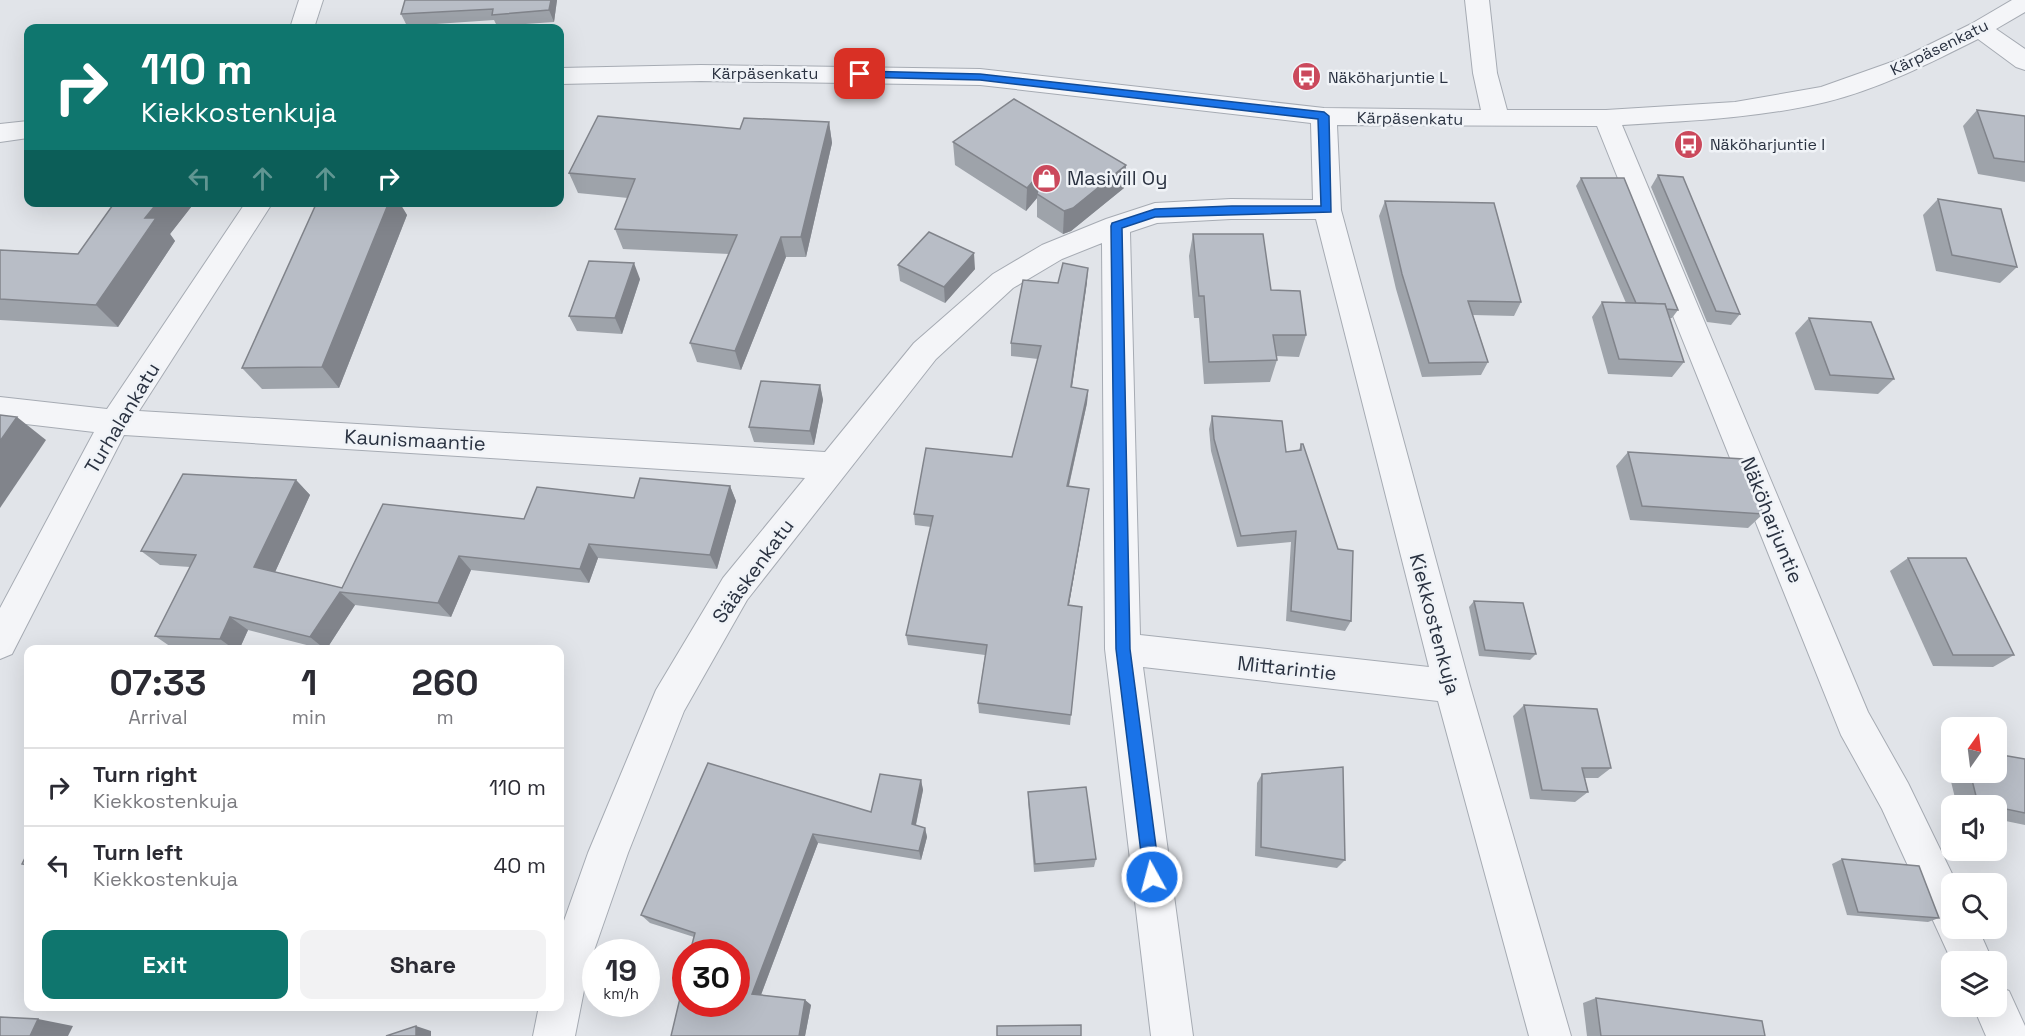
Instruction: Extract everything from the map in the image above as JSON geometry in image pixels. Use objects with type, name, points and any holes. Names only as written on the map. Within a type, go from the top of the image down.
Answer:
[{"type":"street","points":[[303,24],[311,0]]},
{"type":"street","points":[[1477,0],[1485,73],[1496,119]]},
{"type":"street","name":"Kärpäsenkatu","points":[[564,76],[701,73],[980,77],[1324,116],[1606,118],[1735,110],[1825,94],[1909,64],[1979,29],[2025,2]]},
{"type":"street","points":[[1979,29],[2006,46],[2025,62]]},
{"type":"street","name":"Kiekkostenkuja","points":[[1324,116],[1327,210],[1452,686],[1550,1036]]},
{"type":"street","name":"Näköharjuntie","points":[[1606,118],[1622,152],[1854,723],[1895,796],[1941,893]]},
{"type":"street","points":[[0,133],[24,130]]},
{"type":"street","name":"Turhalankatu","points":[[0,643],[115,422],[257,207]]},
{"type":"street","points":[[1172,1036],[1123,649],[1116,226],[1155,213],[1327,210]]},
{"type":"street","name":"Sääskenkatu","points":[[564,985],[568,965],[608,853],[669,702],[735,589],[925,351],[1003,281],[1052,252],[1116,226]]},
{"type":"street","name":"Kaunismaantie","points":[[0,409],[115,422],[831,466]]},
{"type":"street","name":"Mittarintie","points":[[1123,649],[1452,686]]},
{"type":"street","name":"Sääskenkatu","points":[[554,1036],[559,1011]]},
{"type":"street","points":[[1999,1017],[2008,1036]]},
{"type":"building","points":[[405,0],[551,0],[549,10],[492,15],[493,9],[401,14]]},
{"type":"building","points":[[1014,99],[1126,165],[1073,208],[1064,211],[1037,194],[1042,171],[1027,188],[953,142]]},
{"type":"building","points":[[1977,110],[2025,116],[2025,162],[1994,158]]},
{"type":"building","points":[[598,116],[740,129],[744,118],[829,122],[801,237],[781,237],[735,351],[690,343],[737,235],[615,229],[635,179],[569,173]]},
{"type":"building","points":[[1658,175],[1683,177],[1740,314],[1716,311]]},
{"type":"building","points":[[1581,178],[1624,178],[1678,310],[1666,309],[1665,304],[1636,303]]},
{"type":"building","points":[[1938,199],[2001,209],[2017,267],[1952,255]]},
{"type":"building","points":[[1385,201],[1494,203],[1521,302],[1468,301],[1488,362],[1429,363],[1402,274]]},
{"type":"building","points":[[111,207],[154,207],[145,218],[156,218],[96,305],[0,299],[0,250],[78,254]]},
{"type":"building","points":[[315,207],[387,207],[322,367],[242,368]]},
{"type":"building","points":[[929,232],[974,253],[944,287],[898,265]]},
{"type":"building","points":[[1193,234],[1263,234],[1271,290],[1300,291],[1306,335],[1273,335],[1277,360],[1209,362],[1204,296],[1199,296]]},
{"type":"building","points":[[589,261],[634,263],[615,318],[569,316]]},
{"type":"building","points":[[1063,263],[1088,268],[1071,387],[1088,390],[1067,486],[1089,489],[1068,605],[1082,607],[1071,715],[978,703],[987,645],[906,635],[933,516],[914,514],[926,448],[1012,457],[1041,346],[1011,343],[1023,280],[1058,283]]},
{"type":"building","points":[[1602,302],[1665,304],[1684,362],[1619,359]]},
{"type":"building","points":[[1809,318],[1871,322],[1894,379],[1830,375]]},
{"type":"building","points":[[761,381],[820,385],[810,431],[749,427]]},
{"type":"building","points":[[0,415],[17,417],[0,441]]},
{"type":"building","points":[[1212,416],[1282,421],[1286,452],[1301,450],[1301,444],[1303,444],[1338,549],[1353,551],[1351,621],[1291,611],[1296,531],[1241,536],[1214,439]]},
{"type":"building","points":[[1628,452],[1744,459],[1763,514],[1642,506]]},
{"type":"building","points":[[183,474],[296,480],[254,567],[342,588],[383,504],[524,519],[537,487],[634,498],[640,478],[730,486],[710,555],[589,544],[580,569],[459,556],[438,603],[340,592],[310,637],[230,617],[220,639],[155,636],[196,555],[141,551]]},
{"type":"building","points":[[1908,558],[1966,558],[2014,655],[1953,655]]},
{"type":"building","points":[[1474,601],[1523,603],[1536,654],[1485,650]]},
{"type":"building","points":[[1524,705],[1597,709],[1611,768],[1582,768],[1588,792],[1542,790]]},
{"type":"building","points":[[2007,756],[2025,759],[2025,813],[2007,809],[2007,795],[1976,795],[1973,783],[2007,783]]},
{"type":"building","points":[[708,763],[871,812],[880,774],[921,780],[912,824],[925,828],[919,851],[813,834],[752,994],[805,1000],[799,1036],[671,1036],[676,1017],[750,1017],[750,939],[693,939],[695,933],[641,915]]},
{"type":"building","points":[[1343,767],[1345,860],[1261,847],[1262,774]]},
{"type":"building","points":[[1086,787],[1096,859],[1035,864],[1028,792]]},
{"type":"building","points":[[1842,859],[1919,866],[1939,918],[1858,912]]},
{"type":"building","points":[[1596,998],[1762,1021],[1765,1036],[1601,1036]]},
{"type":"building","points":[[0,1017],[38,1019],[30,1036],[0,1036]]},
{"type":"building","points":[[1081,1025],[1081,1036],[997,1036],[997,1026]]},
{"type":"building","points":[[416,1026],[416,1036],[386,1036]]},
{"type":"place","name":"Näköharjuntie L","points":[[1307,77]]},
{"type":"place","name":"Näköharjuntie I","points":[[1689,144]]},
{"type":"place","name":"Masivill Oy","points":[[1046,178]]},
{"type":"route","points":[[860,74],[980,77],[1324,116],[1327,210],[1155,213],[1116,226],[1123,649],[1152,877]]}]
